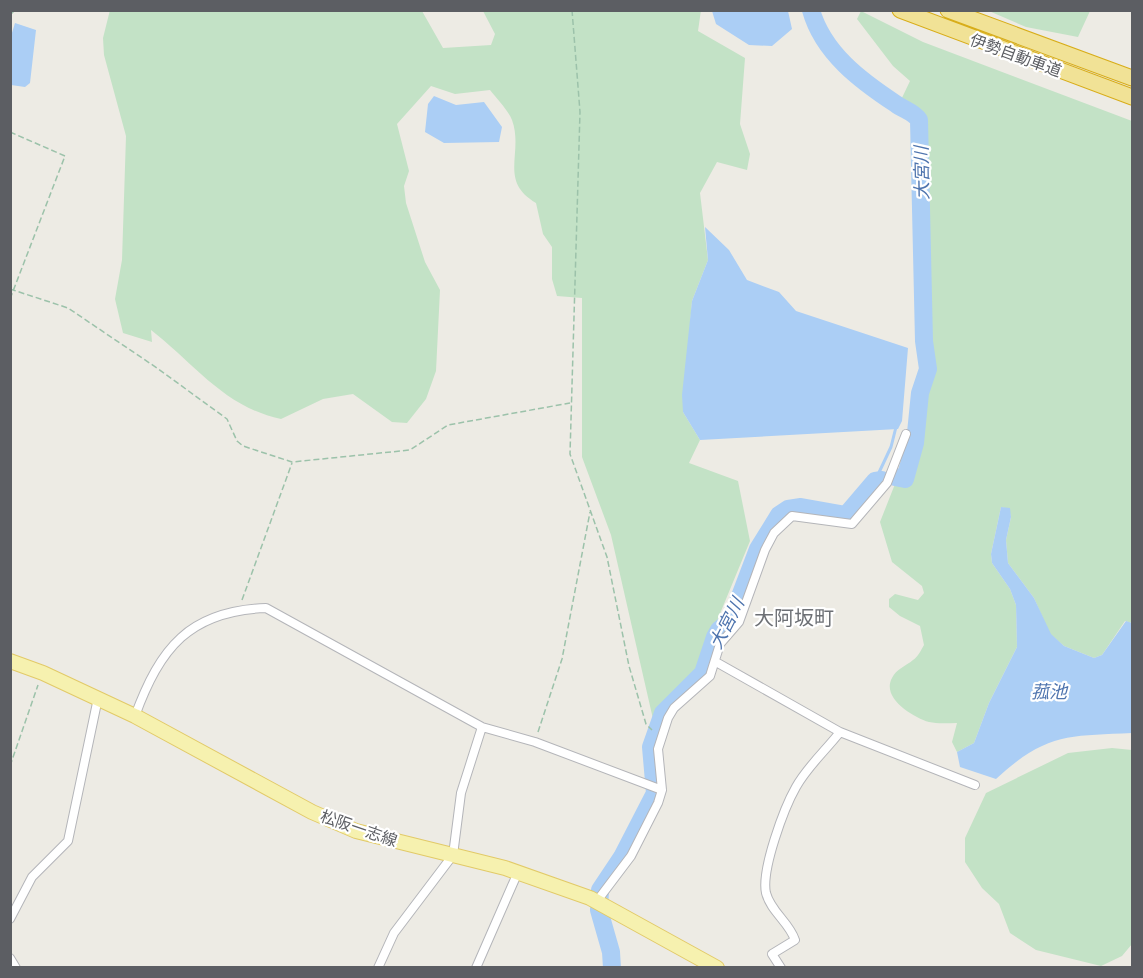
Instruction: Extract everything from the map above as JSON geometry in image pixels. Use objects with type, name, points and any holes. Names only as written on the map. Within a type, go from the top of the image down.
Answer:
[{"type":"highway","name":"伊勢自動車道","points":[[900,10],[1132,97]]},
{"type":"highway","name":"伊勢自動車道","points":[[948,10],[1132,78]]},
{"type":"main road","name":"松阪一志線","points":[[10,661],[43,673],[135,716],[312,812],[356,831],[518,872],[600,900],[717,968]]},
{"type":"street","points":[[600,900],[631,855],[662,790],[658,749],[660,737],[674,708],[706,681],[716,662],[720,644],[739,622],[755,574],[774,533],[792,516],[852,524],[887,483],[906,434]]},
{"type":"street","points":[[135,716],[148,680],[174,641],[213,618],[238,609],[266,608],[482,727],[535,742],[662,790]]},
{"type":"street","points":[[716,662],[840,732],[975,785]]},
{"type":"street","points":[[10,919],[32,877],[68,841],[98,698]]},
{"type":"street","points":[[378,968],[394,933],[453,855],[461,793],[482,727]]},
{"type":"street","points":[[652,730],[660,737]]},
{"type":"street","points":[[781,968],[772,954],[795,940],[771,906],[766,894],[765,881],[769,856],[796,787],[840,732]]},
{"type":"street","points":[[476,968],[518,872]]},
{"type":"street","points":[[10,958],[16,968]]},
{"type":"path","points":[[10,15],[15,10]]},
{"type":"path","points":[[572,10],[580,112],[570,454],[607,557],[629,666],[646,724],[652,730]]},
{"type":"path","points":[[10,132],[65,156],[10,298]]},
{"type":"path","points":[[12,290],[68,308],[227,419],[237,441],[243,446],[292,462],[410,450],[448,425],[571,403]]},
{"type":"path","points":[[238,609],[292,462]]},
{"type":"path","points":[[535,742],[562,659],[591,511]]},
{"type":"path","points":[[10,766],[43,673]]},
{"type":"green space","points":[[110,10],[422,11],[443,48],[491,45],[495,34],[483,11],[701,10],[698,31],[745,58],[740,124],[750,154],[747,170],[717,162],[700,193],[708,260],[692,301],[683,412],[700,440],[689,463],[738,481],[750,541],[695,674],[653,719],[611,535],[582,457],[582,298],[557,296],[552,279],[552,247],[543,234],[536,203],[518,185],[515,176],[515,132],[512,120],[505,108],[490,90],[455,94],[431,86],[397,124],[409,171],[404,186],[406,203],[425,262],[440,290],[436,371],[426,399],[407,423],[392,422],[353,394],[323,399],[281,419],[261,413],[226,395],[151,330],[152,342],[123,333],[115,299],[122,260],[126,136],[104,55],[103,38]]},
{"type":"green space","points":[[861,11],[923,42],[1132,121],[1132,623],[1125,621],[1102,655],[1094,658],[1064,646],[1050,634],[1034,598],[1008,563],[1006,540],[1011,517],[1009,509],[1001,507],[991,554],[992,563],[1010,589],[1016,605],[1017,647],[989,703],[974,743],[957,752],[952,742],[957,723],[932,723],[915,716],[900,706],[891,693],[890,685],[896,672],[915,659],[924,645],[920,626],[900,616],[889,607],[889,599],[895,594],[918,600],[924,593],[922,586],[892,562],[880,522],[912,441],[932,365],[932,323],[918,188],[915,119],[900,102],[910,81],[893,66],[857,19]]},
{"type":"green space","points":[[989,11],[1090,11],[1078,37],[1026,27]]},
{"type":"green space","points":[[1112,748],[1132,750],[1132,944],[1122,956],[1101,966],[1036,950],[1010,933],[999,904],[982,888],[965,862],[965,838],[986,793],[1068,753]]},
{"type":"water","points":[[712,11],[788,11],[792,29],[772,46],[749,45],[716,24]]},
{"type":"water","points":[[15,23],[36,30],[30,83],[25,87],[11,85],[11,36]]},
{"type":"water","points":[[434,96],[456,105],[484,102],[502,127],[499,142],[444,143],[425,132],[428,104]]},
{"type":"water","points":[[705,227],[729,250],[747,280],[779,292],[796,311],[908,348],[902,421],[898,429],[700,440],[683,412],[682,395],[692,301],[708,260]]},
{"type":"water","name":"菰池","points":[[1001,507],[1010,508],[1011,517],[1006,540],[1008,563],[1034,598],[1051,634],[1064,646],[1094,658],[1102,655],[1126,621],[1132,623],[1132,733],[1074,737],[1044,745],[1029,753],[996,779],[960,767],[957,752],[974,743],[989,703],[1017,647],[1016,605],[1010,589],[992,563],[991,554]]},
{"type":"waterway","name":"大宮川","points":[[811,10],[824,40],[834,53],[870,86],[919,120],[924,341],[928,369],[920,393],[915,443],[905,479],[895,477]]},
{"type":"waterway","points":[[875,481],[891,447],[896,427]]},
{"type":"waterway","name":"大宮川","points":[[612,968],[611,952],[599,910],[600,890],[622,857],[655,793],[651,747],[663,713],[703,673],[715,637],[719,630],[731,620],[758,549],[779,515],[788,509],[801,507],[846,515],[875,481],[882,480]]},
{"type":"district","name":"大阿坂町","points":[[794,617]]}]
